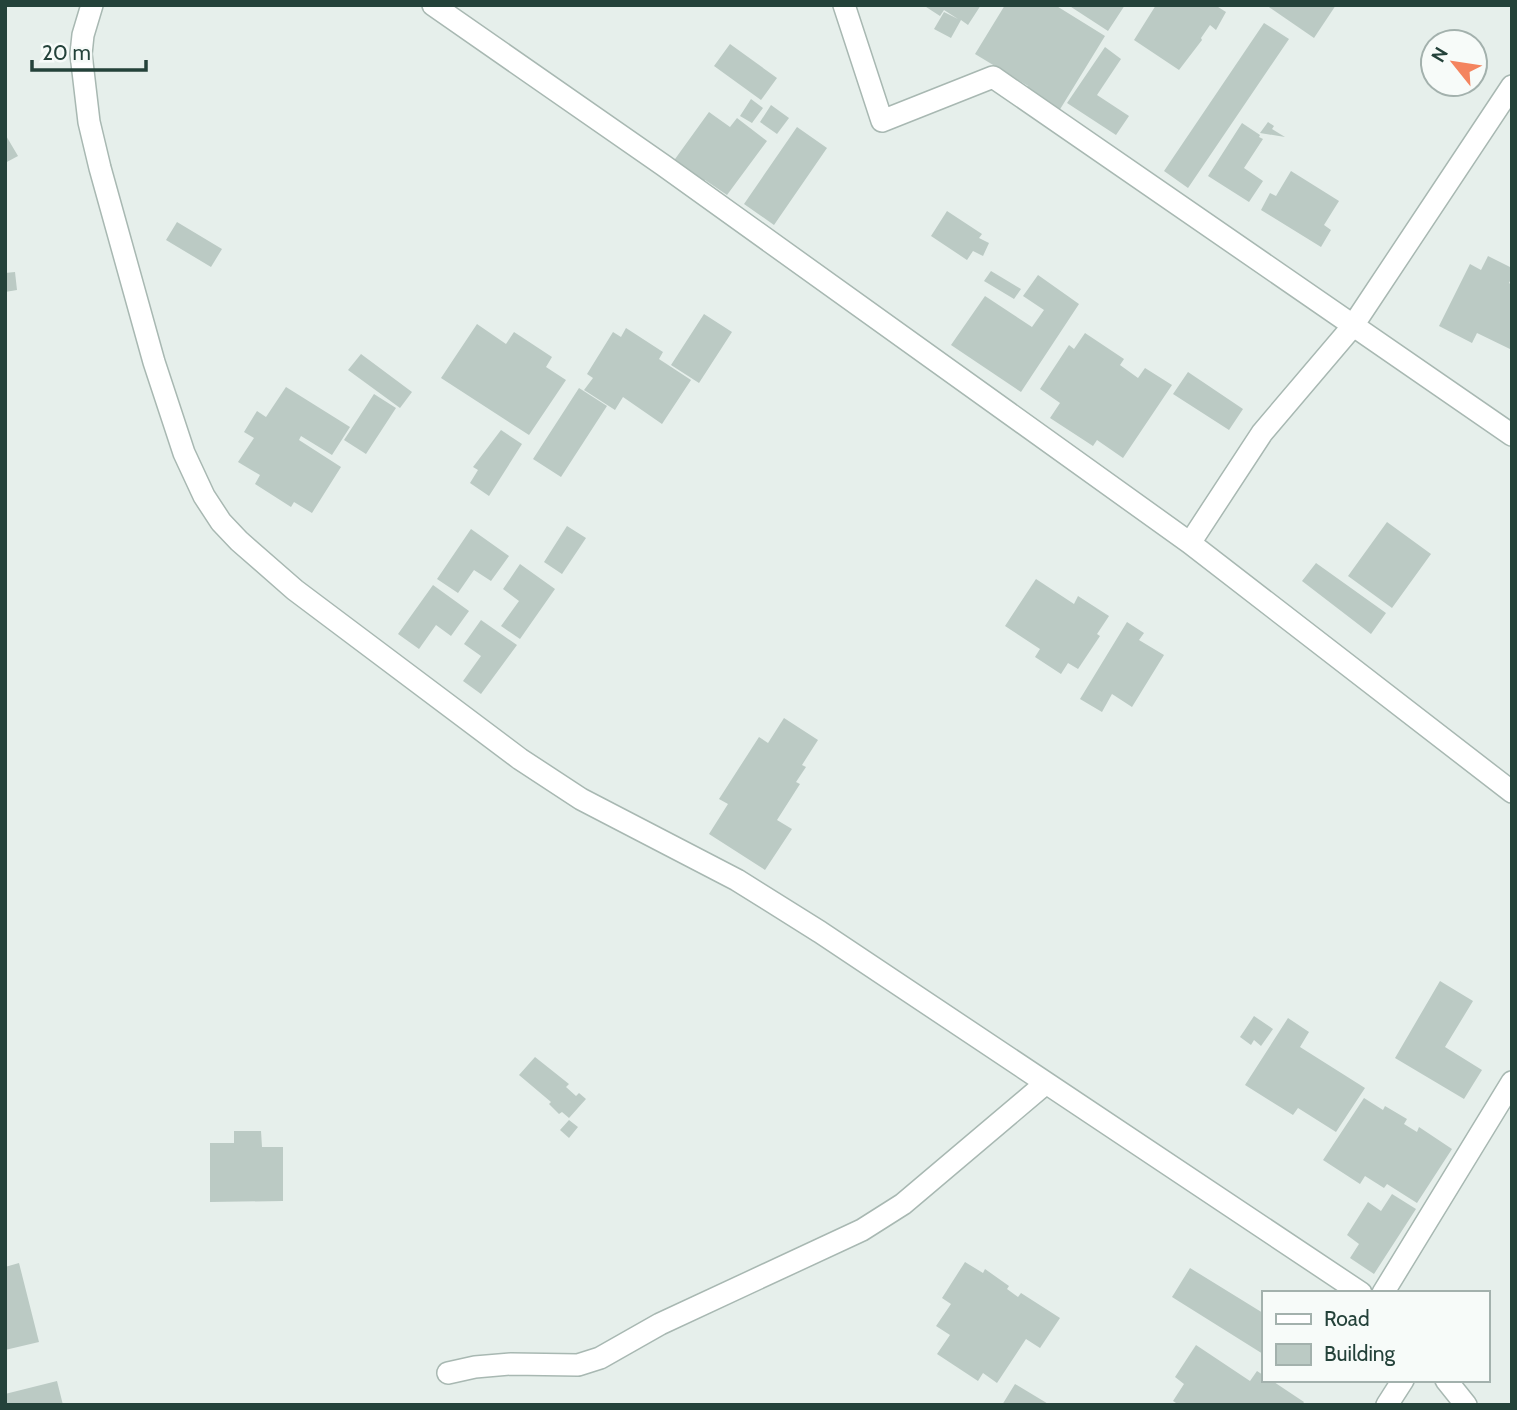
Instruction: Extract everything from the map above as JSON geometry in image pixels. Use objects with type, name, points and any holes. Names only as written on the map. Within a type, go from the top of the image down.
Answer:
[{"type":"street","points":[[92,5],[80,54],[89,122],[100,168],[154,362],[184,453],[204,496],[239,541],[295,590],[520,759],[581,799],[737,880],[820,932],[1358,1291]]},
{"type":"street","points":[[433,5],[663,165],[1190,543],[1512,792]]},
{"type":"street","points":[[844,5],[881,121],[993,78],[1512,435]]},
{"type":"street","points":[[1190,543],[1262,433],[1352,327],[1512,86]]},
{"type":"street","points":[[1384,1291],[1512,1082]]},
{"type":"street","points":[[448,1373],[474,1367],[511,1364],[578,1365],[604,1356],[660,1324],[862,1230],[902,1204],[1046,1083]]},
{"type":"street","points":[[1387,1405],[1403,1382]]},
{"type":"street","points":[[1448,1382],[1465,1405]]},
{"type":"building","points":[[923,5],[981,5],[968,25],[961,20],[951,38],[934,29],[944,12],[958,19],[944,10],[940,16]]},
{"type":"building","points":[[1005,5],[1055,5],[1105,36],[1059,111],[1025,90],[1028,86],[975,54]]},
{"type":"building","points":[[1068,5],[1125,5],[1108,31]]},
{"type":"building","points":[[1156,5],[1215,5],[1226,12],[1216,30],[1210,25],[1179,70],[1134,40]]},
{"type":"building","points":[[1266,5],[1336,5],[1314,38]]},
{"type":"building","points":[[1264,23],[1289,39],[1188,188],[1164,171]]},
{"type":"building","points":[[730,44],[777,78],[761,100],[714,66]]},
{"type":"building","points":[[1105,47],[1121,59],[1097,95],[1129,116],[1116,135],[1067,103]]},
{"type":"building","points":[[751,99],[763,108],[752,123],[740,116]]},
{"type":"building","points":[[771,105],[789,118],[777,134],[760,122]]},
{"type":"building","points":[[709,112],[730,127],[737,118],[767,141],[727,195],[705,180],[699,187],[670,166]]},
{"type":"building","points":[[1268,122],[1274,126],[1272,129],[1285,137],[1260,133]]},
{"type":"building","points":[[1242,123],[1263,139],[1244,168],[1263,181],[1249,202],[1208,176]]},
{"type":"building","points":[[797,127],[827,148],[774,225],[744,204]]},
{"type":"building","points":[[5,134],[18,156],[5,163]]},
{"type":"building","points":[[1291,171],[1339,201],[1324,225],[1331,230],[1321,247],[1261,210],[1270,193],[1276,196]]},
{"type":"building","points":[[947,211],[982,234],[979,238],[989,243],[983,256],[973,251],[967,260],[931,236]]},
{"type":"building","points":[[177,222],[222,249],[211,267],[166,240]]},
{"type":"building","points":[[1488,256],[1512,268],[1509,283],[1512,285],[1512,350],[1477,333],[1472,343],[1439,326],[1470,264],[1481,270]]},
{"type":"building","points":[[991,271],[1021,289],[1014,299],[984,281]]},
{"type":"building","points":[[15,272],[17,290],[5,292],[5,273]]},
{"type":"building","points":[[1038,275],[1079,304],[1021,392],[951,345],[985,296],[1032,327],[1044,310],[1023,296]]},
{"type":"building","points":[[704,314],[732,332],[699,383],[671,365]]},
{"type":"building","points":[[477,324],[506,344],[514,332],[552,357],[546,367],[566,380],[529,435],[441,378]]},
{"type":"building","points":[[626,328],[663,352],[659,359],[691,380],[662,424],[623,397],[615,410],[584,390],[593,378],[587,374],[613,332],[621,337]]},
{"type":"building","points":[[1085,333],[1124,359],[1120,365],[1138,378],[1145,368],[1172,385],[1123,458],[1097,440],[1093,446],[1050,418],[1060,403],[1040,389],[1069,345],[1074,349]]},
{"type":"building","points":[[361,354],[412,392],[400,408],[348,370]]},
{"type":"building","points":[[1188,372],[1243,409],[1229,430],[1173,394]]},
{"type":"building","points":[[286,387],[350,427],[332,455],[301,436],[299,440],[341,467],[312,513],[294,502],[291,507],[255,484],[260,475],[238,462],[254,438],[244,432],[257,411],[266,417]]},
{"type":"building","points":[[579,388],[607,406],[561,477],[533,459]]},
{"type":"building","points":[[374,394],[396,408],[366,454],[344,440]]},
{"type":"building","points":[[501,430],[522,444],[489,496],[470,483],[478,470],[473,467]]},
{"type":"building","points":[[1387,522],[1431,554],[1392,608],[1348,576]]},
{"type":"building","points":[[567,526],[586,538],[562,574],[544,562]]},
{"type":"building","points":[[471,529],[509,556],[491,581],[474,570],[458,593],[437,579]]},
{"type":"building","points":[[1316,563],[1386,613],[1371,634],[1302,581]]},
{"type":"building","points":[[520,564],[555,589],[520,639],[501,626],[519,601],[503,589]]},
{"type":"building","points":[[1036,579],[1074,604],[1078,596],[1109,616],[1097,634],[1100,636],[1078,669],[1068,663],[1061,674],[1035,657],[1040,649],[1005,626]]},
{"type":"building","points":[[433,585],[469,611],[451,636],[436,625],[419,649],[398,634]]},
{"type":"building","points":[[481,620],[517,645],[481,694],[463,681],[481,656],[464,644]]},
{"type":"building","points":[[1127,622],[1144,633],[1139,640],[1164,655],[1132,707],[1112,694],[1102,712],[1080,699]]},
{"type":"building","points":[[784,718],[818,740],[802,765],[806,767],[796,782],[800,784],[777,820],[792,829],[765,870],[709,834],[728,804],[719,799],[759,737],[768,743]]},
{"type":"building","points":[[1440,981],[1473,1001],[1445,1047],[1482,1070],[1464,1099],[1395,1058]]},
{"type":"building","points":[[1254,1016],[1273,1029],[1261,1046],[1254,1040],[1251,1045],[1240,1037]]},
{"type":"building","points":[[1288,1018],[1309,1032],[1300,1047],[1365,1088],[1336,1132],[1298,1108],[1293,1115],[1245,1085]]},
{"type":"building","points":[[535,1057],[569,1084],[566,1087],[576,1096],[579,1093],[586,1099],[569,1118],[562,1112],[559,1114],[549,1104],[551,1102],[519,1075]]},
{"type":"building","points":[[1364,1098],[1383,1110],[1385,1106],[1407,1119],[1404,1124],[1417,1132],[1419,1127],[1452,1149],[1417,1203],[1387,1184],[1384,1188],[1365,1176],[1360,1184],[1323,1160]]},
{"type":"building","points":[[569,1120],[578,1127],[569,1138],[560,1130]]},
{"type":"building","points":[[234,1131],[261,1131],[262,1147],[283,1147],[283,1201],[210,1202],[210,1143],[234,1143]]},
{"type":"building","points":[[1392,1194],[1416,1209],[1374,1274],[1350,1258],[1359,1244],[1347,1235],[1368,1202],[1381,1211]]},
{"type":"building","points":[[965,1262],[983,1273],[985,1269],[1009,1286],[1007,1289],[1018,1297],[1021,1293],[1060,1318],[1040,1348],[1026,1339],[997,1383],[983,1373],[978,1381],[937,1354],[950,1335],[936,1326],[951,1304],[942,1298]]},
{"type":"building","points":[[19,1263],[39,1342],[5,1350],[5,1267]]},
{"type":"building","points":[[1190,1268],[1262,1312],[1262,1353],[1172,1297]]},
{"type":"building","points":[[1196,1345],[1250,1381],[1257,1371],[1262,1374],[1262,1382],[1274,1382],[1304,1402],[1302,1405],[1179,1405],[1173,1401],[1184,1384],[1175,1377]]},
{"type":"building","points":[[57,1381],[63,1405],[5,1405],[5,1394]]},
{"type":"building","points":[[1015,1384],[1050,1405],[1002,1405]]}]
